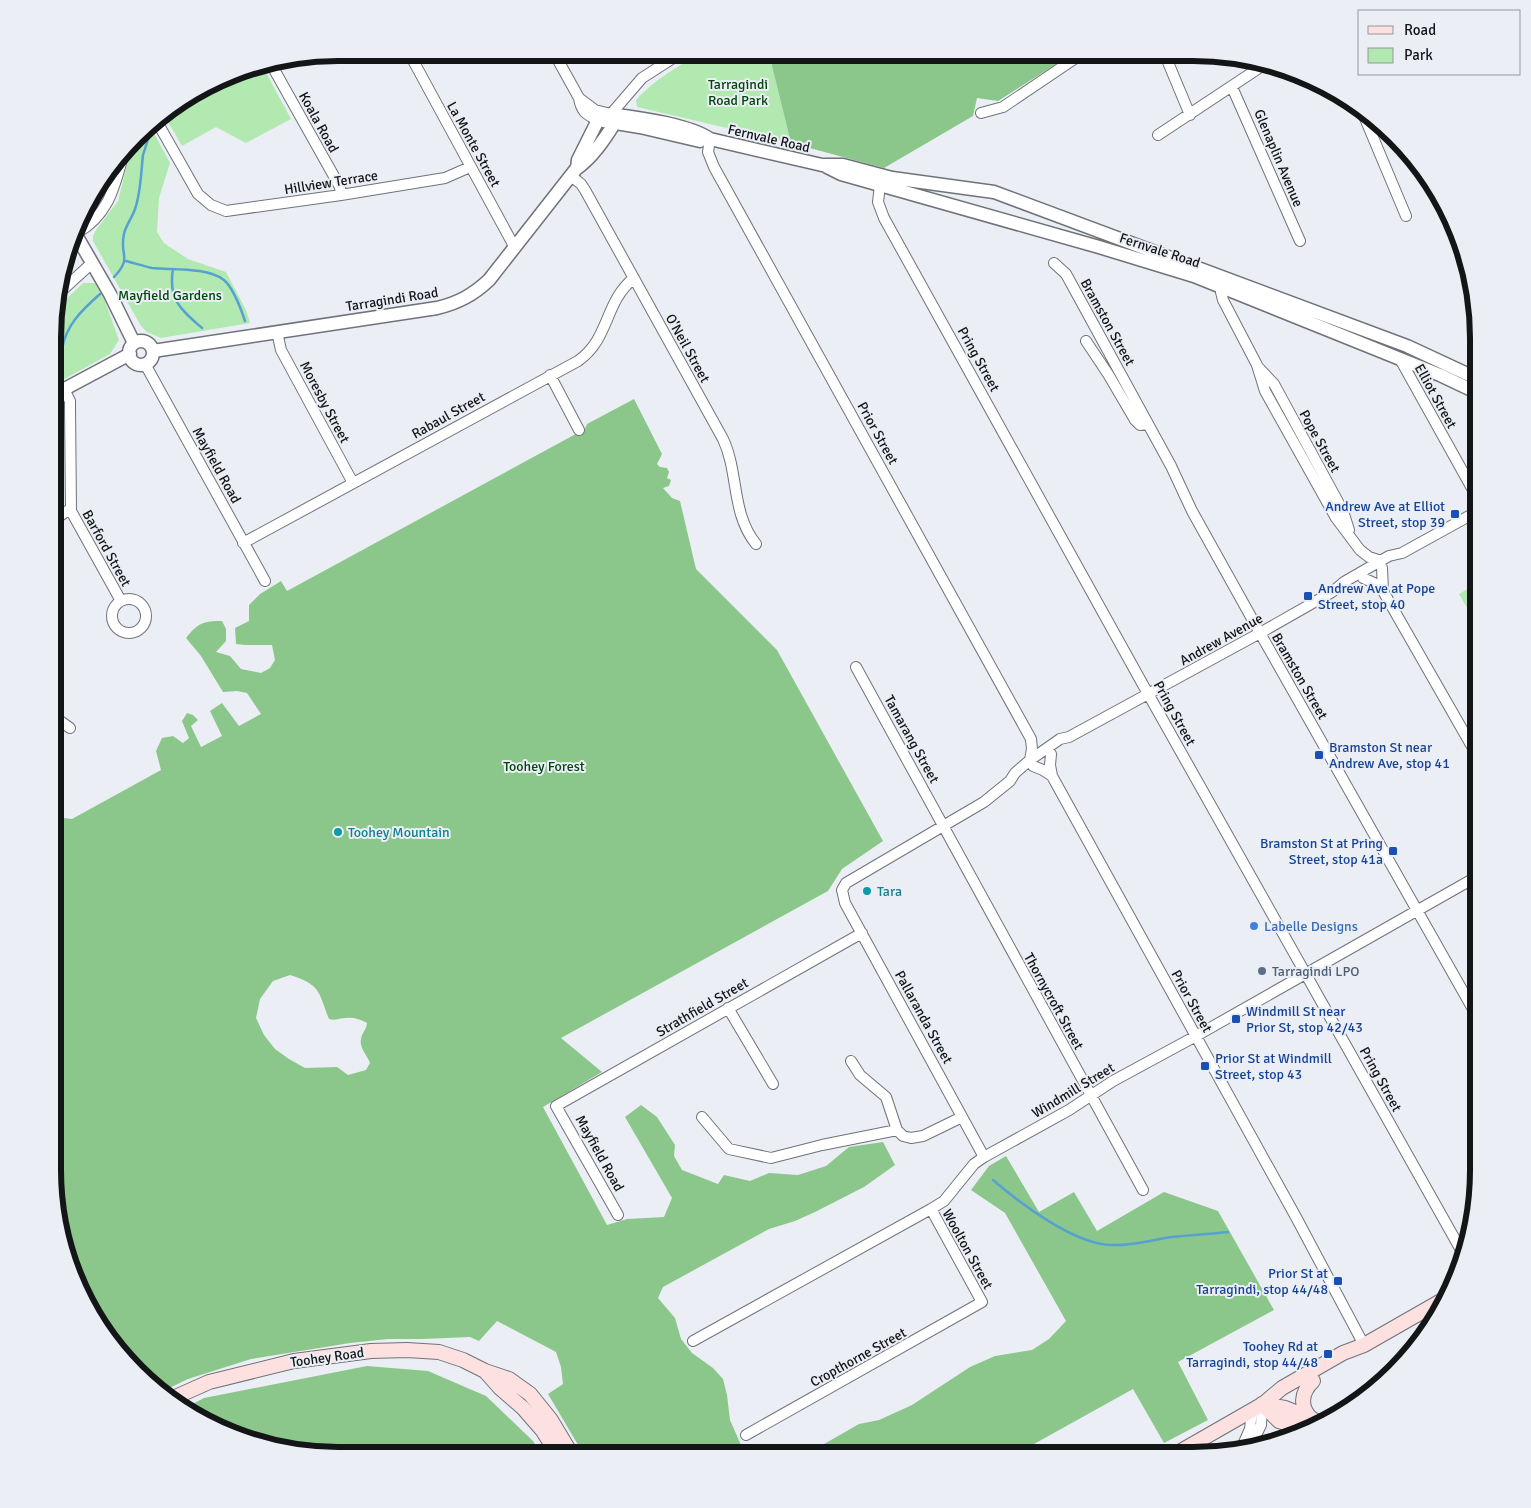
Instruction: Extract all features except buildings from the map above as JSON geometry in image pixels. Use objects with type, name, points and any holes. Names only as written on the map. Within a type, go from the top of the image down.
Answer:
[{"type":"main road","points":[[1188,1447],[1259,1406],[1282,1388],[1343,1353],[1364,1345],[1435,1305]]},
{"type":"main road","points":[[1259,1406],[1284,1398],[1348,1360],[1364,1345]]},
{"type":"main road","name":"Toohey Road","points":[[178,1396],[209,1382],[294,1361],[371,1351],[407,1350],[439,1352],[509,1379],[530,1394],[552,1420],[567,1447]]},
{"type":"main road","name":"Toohey Road","points":[[485,1371],[543,1431],[553,1447]]},
{"type":"main road","points":[[1311,1420],[1303,1402],[1305,1390],[1313,1381]]},
{"type":"main road","points":[[1259,1406],[1279,1421],[1304,1423]]},
{"type":"street","name":"La Monte Street","points":[[412,61],[515,248]]},
{"type":"street","points":[[558,61],[579,98],[580,106],[587,116],[598,120],[613,119]]},
{"type":"street","points":[[613,119],[642,78],[669,61]]},
{"type":"street","points":[[981,113],[1003,107],[1070,61]]},
{"type":"street","points":[[1167,61],[1190,115]]},
{"type":"street","name":"Koala Road","points":[[274,69],[340,187],[341,195]]},
{"type":"street","points":[[1158,135],[1257,69]]},
{"type":"street","name":"Glenaplin Avenue","points":[[1232,87],[1240,101],[1300,241]]},
{"type":"street","points":[[579,98],[613,119]]},
{"type":"street","name":"Fernvale Road","points":[[613,119],[672,125],[701,133],[710,139],[822,165],[841,174],[1223,283],[1408,346],[1470,375]]},
{"type":"street","name":"Tarragindi Road","points":[[153,351],[437,308],[461,301],[480,289],[515,248],[574,173],[584,164],[613,119]]},
{"type":"street","name":"Tarragindi Road","points":[[574,173],[578,160],[598,120]]},
{"type":"street","points":[[1367,124],[1406,216]]},
{"type":"street","name":"Hillview Terrace","points":[[160,127],[198,194],[210,205],[226,211],[445,178],[470,167]]},
{"type":"street","name":"Prior Street","points":[[710,139],[708,152],[714,167],[1031,739]]},
{"type":"street","name":"Fernvale Road","points":[[822,165],[843,165],[892,178],[994,192],[1223,283],[1470,389]]},
{"type":"street","points":[[83,229],[92,224],[105,207],[112,195],[119,170]]},
{"type":"street","name":"O'Neil Street","points":[[574,173],[729,450],[736,496],[746,529],[756,544]]},
{"type":"street","name":"Pring Street","points":[[880,185],[878,202],[884,218],[1148,694],[1459,1246]]},
{"type":"street","points":[[61,391],[132,349],[142,341],[152,347],[153,351],[151,359],[145,364],[135,362],[132,349],[79,240]]},
{"type":"street","name":"Bramston Street","points":[[1054,263],[1066,274],[1171,466],[1192,511],[1470,1004]]},
{"type":"street","points":[[67,286],[92,264]]},
{"type":"street","name":"Rabaul Street","points":[[243,543],[578,361],[594,347],[618,294],[634,278]]},
{"type":"street","name":"Pope Street","points":[[1223,283],[1223,300],[1256,365],[1265,391],[1336,518],[1360,550],[1369,558],[1381,564]]},
{"type":"street","name":"Moresby Street","points":[[277,332],[281,350],[353,483]]},
{"type":"street","name":"Bramston Street","points":[[1086,340],[1135,420],[1140,425],[1148,424]]},
{"type":"street","name":"Elliot Street","points":[[1400,359],[1470,485]]},
{"type":"street","name":"Mayfield Road","points":[[145,364],[265,581]]},
{"type":"street","points":[[550,375],[579,430]]},
{"type":"street","name":"Barford Street","points":[[61,391],[70,401],[70,509],[120,601]]},
{"type":"street","points":[[61,515],[70,509]]},
{"type":"street","name":"Andrew Avenue","points":[[842,890],[849,881],[984,802],[1010,781],[1015,773],[1050,750],[1060,739],[1069,737],[1332,592],[1347,588],[1362,575],[1381,564],[1393,561],[1402,553],[1470,515]]},
{"type":"street","points":[[1360,550],[1362,575],[1383,591],[1470,744]]},
{"type":"street","points":[[1381,564],[1383,591]]},
{"type":"street","name":"Tamarang Street","points":[[856,667],[943,826]]},
{"type":"street","points":[[61,722],[70,728]]},
{"type":"street","points":[[1031,739],[1050,750]]},
{"type":"street","points":[[1031,739],[1031,764],[1052,776]]},
{"type":"street","name":"Prior Street","points":[[1050,750],[1052,776],[1298,1219],[1364,1345]]},
{"type":"street","name":"Thornycroft Street","points":[[943,826],[1143,1190]]},
{"type":"street","name":"Windmill Street","points":[[693,1341],[944,1201],[974,1164],[984,1157],[1114,1081],[1470,880]]},
{"type":"street","name":"Pallaranda Street","points":[[842,890],[845,903],[984,1157]]},
{"type":"street","name":"Strathfield Street","points":[[556,1106],[862,933]]},
{"type":"street","points":[[728,1008],[773,1084]]},
{"type":"street","points":[[851,1061],[860,1075],[886,1096],[897,1130],[903,1136],[915,1138],[923,1136],[962,1117]]},
{"type":"street","name":"Mayfield Road","points":[[556,1106],[618,1215]]},
{"type":"street","points":[[702,1117],[730,1149],[771,1158],[822,1144],[897,1130]]},
{"type":"street","name":"Woolton Street","points":[[930,1209],[982,1302]]},
{"type":"street","name":"Cropthorne Street","points":[[746,1435],[982,1302]]},
{"type":"street","points":[[1253,1440],[1260,1424],[1259,1406]]},
{"type":"street","points":[[1244,1441],[1259,1406]]},
{"type":"green space","name":"Tarragindi Road Park","points":[[688,61],[771,61],[791,143],[637,107],[636,100],[667,74]]},
{"type":"green space","points":[[771,61],[1061,61],[998,101],[977,98],[973,116],[884,168],[791,143]]},
{"type":"green space","points":[[265,71],[291,119],[246,143],[216,127],[182,146],[167,121],[200,98],[232,82]]},
{"type":"green space","name":"Mayfield Gardens","points":[[153,132],[170,163],[159,198],[157,232],[164,243],[188,259],[226,272],[246,310],[250,323],[161,338],[147,332],[141,326],[93,241],[96,230],[118,201],[129,157]]},
{"type":"green space","points":[[83,283],[94,283],[100,287],[119,340],[110,354],[61,381],[61,338],[64,301]]},
{"type":"green space","name":"Toohey Forest","points":[[634,399],[662,454],[657,464],[660,467],[667,468],[669,472],[667,478],[671,480],[669,486],[663,488],[672,498],[680,501],[696,569],[777,650],[883,841],[842,869],[828,891],[561,1038],[602,1072],[543,1107],[607,1225],[627,1219],[664,1217],[672,1198],[625,1117],[641,1105],[657,1117],[675,1145],[674,1156],[682,1170],[718,1184],[724,1175],[750,1181],[769,1173],[798,1175],[826,1166],[849,1147],[883,1142],[895,1165],[864,1187],[795,1221],[769,1229],[663,1287],[658,1298],[675,1318],[681,1339],[692,1353],[713,1368],[723,1379],[730,1420],[743,1447],[579,1447],[548,1394],[563,1384],[561,1367],[556,1352],[497,1321],[479,1341],[470,1337],[388,1339],[350,1343],[251,1359],[188,1379],[169,1388],[142,1366],[108,1324],[98,1308],[82,1276],[67,1224],[61,1170],[61,818],[72,819],[161,770],[156,751],[162,738],[173,736],[183,743],[189,738],[182,721],[187,713],[193,715],[198,720],[191,726],[201,747],[222,736],[210,711],[222,703],[239,726],[261,714],[247,693],[237,691],[223,692],[201,656],[186,638],[198,626],[205,622],[222,621],[226,629],[226,641],[216,652],[230,656],[241,669],[261,673],[270,668],[275,660],[272,645],[236,644],[235,628],[249,621],[249,605],[260,594],[281,581],[287,591],[585,429],[587,424]],"holes":[[[290,975],[308,982],[320,995],[329,1019],[351,1018],[367,1023],[361,1042],[370,1063],[366,1070],[348,1075],[337,1067],[305,1068],[275,1049],[264,1035],[256,1018],[260,999],[273,981]]]},
{"type":"green space","points":[[1470,588],[1470,613],[1459,594]]},
{"type":"green space","points":[[1006,1156],[1039,1212],[1074,1192],[1097,1231],[1164,1192],[1218,1211],[1274,1310],[1178,1362],[1208,1420],[1164,1443],[1133,1389],[1028,1447],[819,1447],[859,1424],[879,1420],[912,1405],[970,1367],[995,1356],[1032,1350],[1049,1339],[1066,1321],[1005,1213],[971,1190],[989,1166]]},
{"type":"green space","points":[[367,1366],[428,1371],[486,1396],[533,1441],[537,1447],[338,1447],[302,1444],[267,1437],[232,1426],[191,1405],[204,1398]]},
{"type":"waterway","points":[[114,277],[123,265],[124,234],[137,202],[143,155],[149,136]]},
{"type":"waterway","points":[[126,261],[152,268],[199,271],[217,276],[224,280],[231,288],[245,321]]},
{"type":"waterway","points":[[173,269],[172,288],[177,303],[202,328]]},
{"type":"waterway","points":[[62,349],[71,325],[81,312],[100,294]]},
{"type":"waterway","points":[[993,1180],[1049,1221],[1081,1238],[1096,1243],[1126,1245],[1172,1237],[1228,1232]]},
{"type":"place","name":"Andrew Ave at Elliot Street, stop 39","points":[[1455,514]]},
{"type":"place","name":"Andrew Ave at Pope Street, stop 40","points":[[1308,596]]},
{"type":"place","name":"Bramston St near Andrew Ave, stop 41","points":[[1319,755]]},
{"type":"place","name":"Toohey Mountain","points":[[338,832]]},
{"type":"place","name":"Bramston St at Pring Street, stop 41a","points":[[1393,851]]},
{"type":"place","name":"Tara","points":[[867,891]]},
{"type":"place","name":"Labelle Designs","points":[[1254,926]]},
{"type":"place","name":"Tarragindi LPO","points":[[1262,971]]},
{"type":"place","name":"Windmill St near Prior St, stop 42/43","points":[[1236,1019]]},
{"type":"place","name":"Prior St at Windmill Street, stop 43","points":[[1205,1066]]},
{"type":"place","name":"Prior St at Tarragindi, stop 44/48","points":[[1338,1281]]},
{"type":"place","name":"Toohey Rd at Tarragindi, stop 44/48","points":[[1328,1354]]}]
